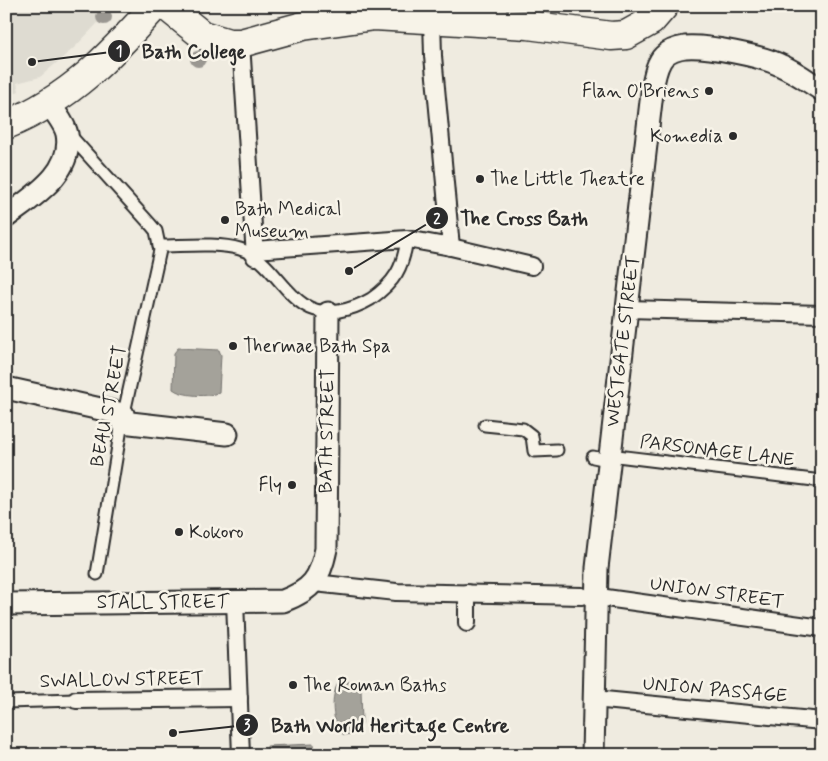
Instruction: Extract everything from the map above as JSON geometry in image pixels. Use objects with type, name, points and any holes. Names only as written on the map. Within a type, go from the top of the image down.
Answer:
[{"type":"street","points":[[6,125],[50,104],[74,88],[97,67],[155,6]]},
{"type":"street","points":[[166,6],[202,35],[229,43],[241,43],[303,26],[366,17],[432,18],[528,26],[611,36],[626,35],[651,21],[664,6]]},
{"type":"street","points":[[432,18],[433,56],[451,247]]},
{"type":"street","points":[[241,43],[255,254],[408,239],[532,266]]},
{"type":"street","name":"WESTGATE STREET","points":[[593,755],[594,597],[603,457],[627,309],[653,84],[657,67],[663,57],[669,52],[684,47],[763,58],[783,66],[822,90]]},
{"type":"street","points":[[6,217],[42,189],[63,165],[68,146],[67,132],[50,104]]},
{"type":"street","points":[[627,309],[822,314]]},
{"type":"street","name":"BATH STREET","points":[[315,583],[326,549],[328,313]]},
{"type":"street","points":[[6,388],[123,418],[227,434]]},
{"type":"street","points":[[315,583],[396,592],[594,597]]},
{"type":"street","name":"STALL STREET","points":[[6,604],[283,601],[300,594],[315,583]]},
{"type":"street","points":[[467,593],[467,623]]},
{"type":"street","name":"UNION STREET","points":[[594,597],[822,628]]},
{"type":"street","points":[[235,602],[241,755]]},
{"type":"street","name":"SWALLOW STREET","points":[[76,700],[238,698]]},
{"type":"street","name":"UNION PASSAGE","points":[[604,700],[822,721]]},
{"type":"lane","points":[[67,132],[151,224],[156,231],[159,246],[226,247],[241,249],[255,254],[295,299],[312,309],[328,313],[351,309],[381,292],[397,276],[408,239]]},
{"type":"lane","name":"BEAU STREET","points":[[97,574],[123,418],[159,246]]},
{"type":"lane","points":[[484,424],[523,429],[532,436],[534,451],[557,450]]},
{"type":"lane","name":"PARSONAGE LANE","points":[[603,457],[822,481]]},
{"type":"lane","name":"SWALLOW STREET","points":[[6,702],[76,700]]},
{"type":"shaded area","points":[[6,6],[114,6],[75,47],[40,77],[17,83],[19,91],[6,97]]},
{"type":"shaded area","points":[[178,348],[219,350],[221,355],[219,392],[209,395],[196,395],[182,393],[173,389],[174,353]]},
{"type":"shaded area","points":[[351,681],[361,689],[362,723],[357,733],[344,735],[336,725],[334,717],[334,694],[339,682]]},
{"type":"shaded area","points":[[314,744],[315,755],[268,755],[267,746]]},
{"type":"place","name":"Bath College","points":[[32,62]]},
{"type":"place","name":"Flan O'Briens","points":[[709,91]]},
{"type":"place","name":"Komedia","points":[[733,136]]},
{"type":"place","name":"The Little Theatre","points":[[480,179]]},
{"type":"place","name":"Bath Medical Museum","points":[[225,220]]},
{"type":"place","name":"The Cross Bath","points":[[349,271]]},
{"type":"place","name":"Thermae Bath Spa","points":[[233,346]]},
{"type":"place","name":"Fly","points":[[292,485]]},
{"type":"place","name":"Kokoro","points":[[179,532]]},
{"type":"place","name":"The Roman Baths","points":[[293,685]]},
{"type":"place","name":"Bath World Heritage Centre","points":[[173,733]]}]
